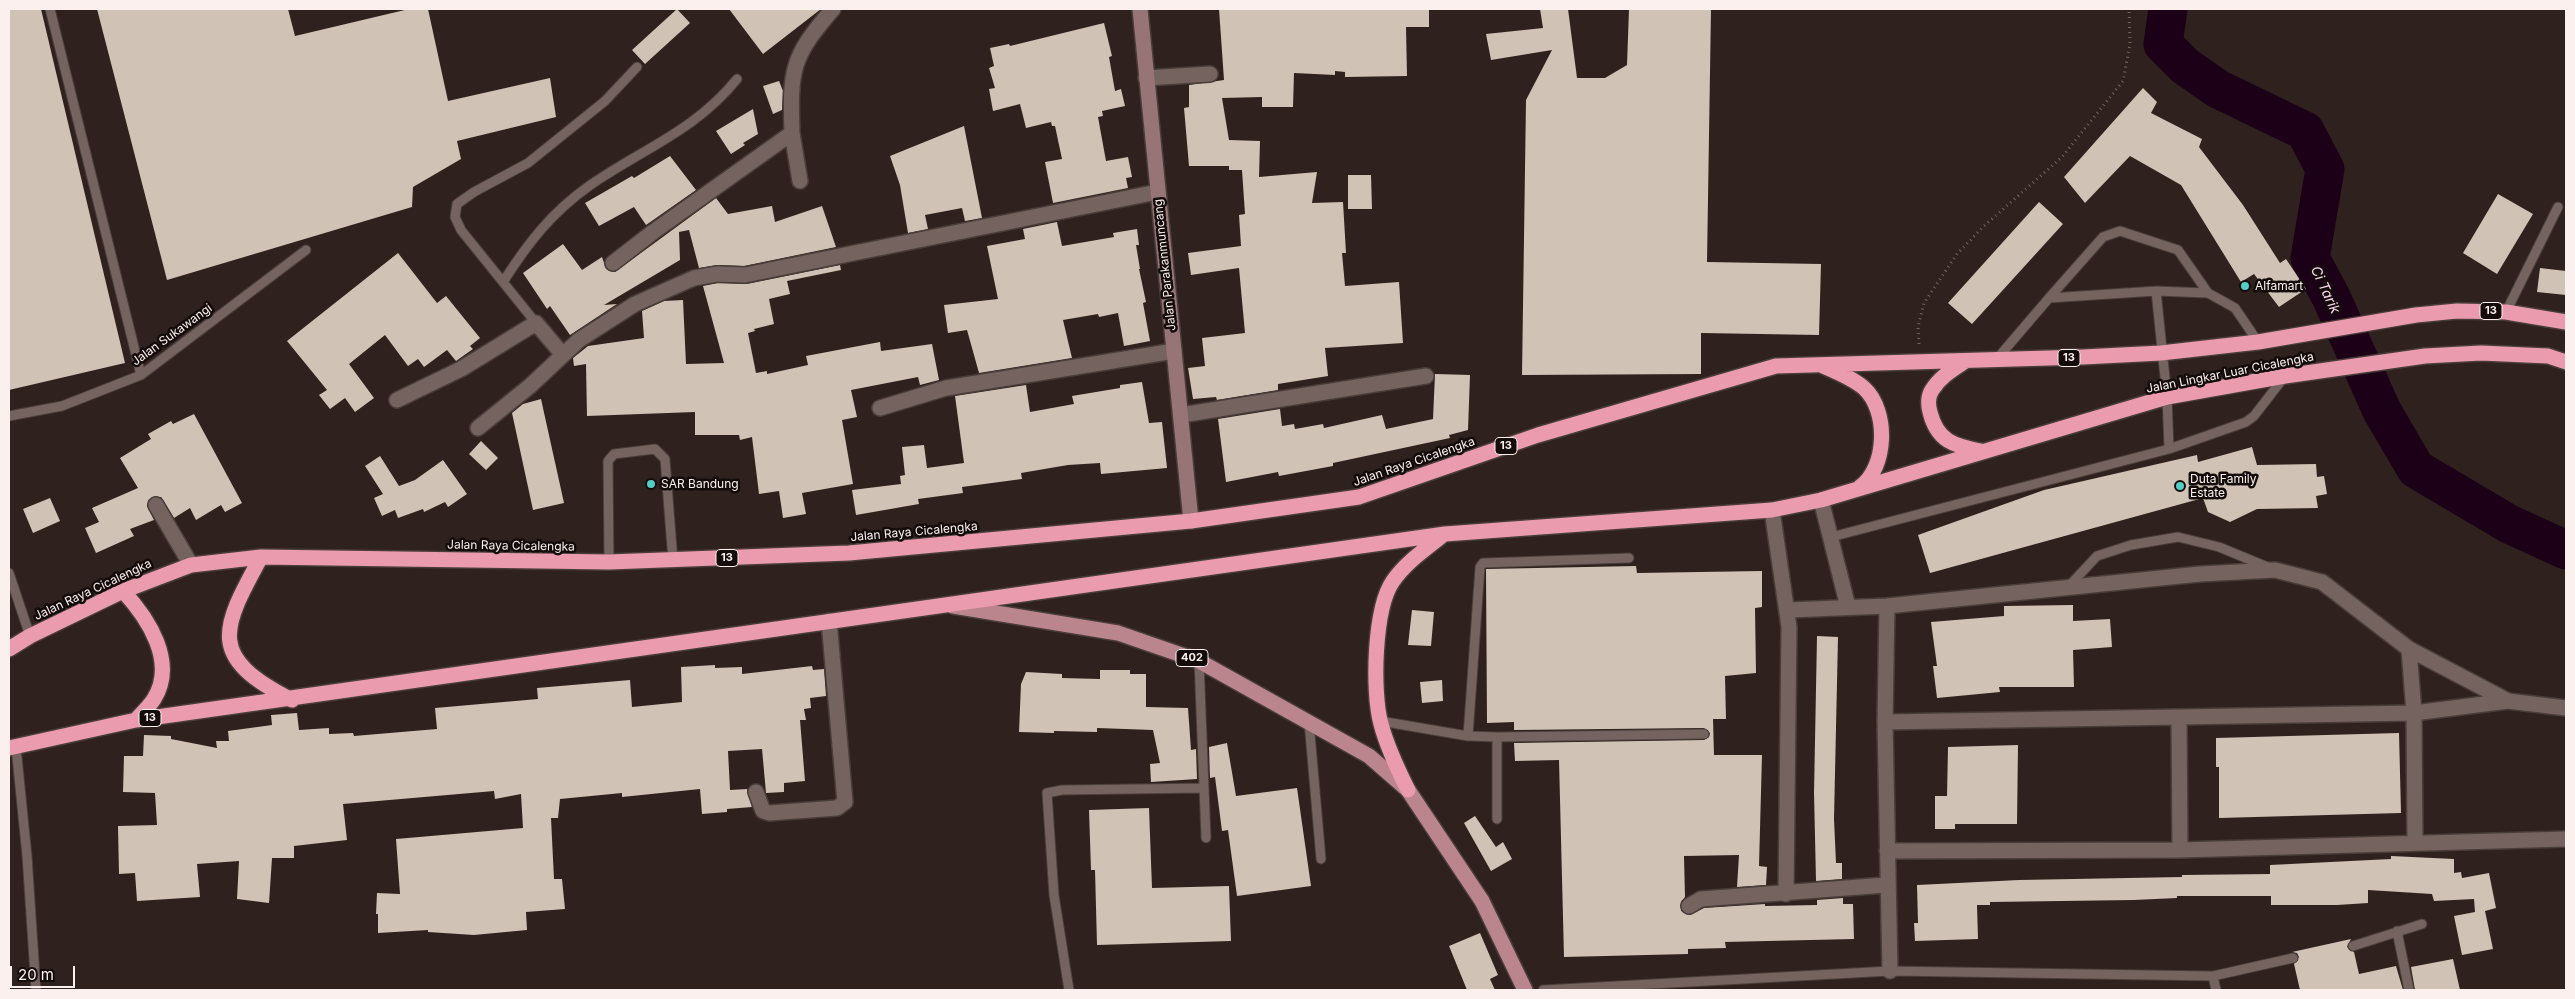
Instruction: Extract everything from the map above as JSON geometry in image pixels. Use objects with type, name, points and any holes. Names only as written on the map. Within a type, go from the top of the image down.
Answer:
[{"type":"highway","name":"Jalan Lingkar Luar Cicalengka","points":[[1819,364],[1964,362],[2161,353],[2258,342],[2416,315],[2457,311],[2506,312],[2566,322]]},
{"type":"highway","name":"Jalan Lingkar Luar Cicalengka","points":[[1821,500],[2167,397],[2286,376],[2425,356],[2481,353],[2548,356],[2566,362]]},
{"type":"highway","points":[[1964,362],[1940,379],[1933,388],[1929,407],[1933,423],[1940,436],[1958,447],[1982,451]]},
{"type":"highway","points":[[1819,364],[1847,376],[1864,389],[1873,399],[1878,413],[1880,455],[1876,469],[1866,482],[1855,490]]},
{"type":"highway","name":"Jalan Raya Cicalengka","points":[[9,649],[30,636],[123,591],[191,565],[261,557],[609,562],[849,553],[1191,520],[1359,497],[1538,435],[1776,366],[1819,364]]},
{"type":"highway","name":"13","points":[[12,747],[136,720],[292,700],[944,604],[1444,534],[1772,510],[1821,500]]},
{"type":"highway","name":"402","points":[[1408,790],[1390,753],[1380,721],[1377,682],[1378,630],[1387,593],[1402,570],[1444,534]]},
{"type":"highway","points":[[261,557],[231,616],[231,650],[243,667],[263,685],[292,700]]},
{"type":"highway","points":[[123,591],[147,620],[158,646],[161,663],[161,678],[158,690],[153,700],[136,720]]},
{"type":"main road","name":"Jalan Parakanmuncang","points":[[1140,9],[1191,520]]},
{"type":"main road","name":"402","points":[[944,604],[1118,633],[1200,661],[1369,756],[1408,790],[1482,901],[1524,990]]},
{"type":"street","points":[[800,181],[792,133],[794,65],[802,47],[833,9]]},
{"type":"street","points":[[1146,78],[1210,74]]},
{"type":"street","points":[[613,263],[667,221],[792,133]]},
{"type":"street","points":[[478,428],[598,327],[635,304],[694,278],[718,274],[745,275],[1158,192]]},
{"type":"street","points":[[397,400],[461,369],[536,323],[563,356]]},
{"type":"street","points":[[880,408],[946,388],[1174,351]]},
{"type":"street","points":[[1181,415],[1426,376]]},
{"type":"street","points":[[1821,500],[1848,607]]},
{"type":"street","points":[[156,505],[191,565]]},
{"type":"street","points":[[1772,510],[1788,610],[1786,894]]},
{"type":"street","points":[[1788,610],[1887,606],[2200,574],[2275,570],[2322,582],[2409,650],[2508,701]]},
{"type":"street","points":[[1887,606],[1885,722],[1886,885],[1890,971]]},
{"type":"street","points":[[756,792],[763,811],[769,813],[837,808],[844,802],[829,621]]},
{"type":"street","points":[[2409,650],[2414,713],[2415,843]]},
{"type":"street","points":[[1885,722],[2414,713],[2508,701],[2566,708]]},
{"type":"street","points":[[2179,718],[2180,850]]},
{"type":"street","points":[[1887,851],[2180,850],[2566,839]]},
{"type":"street","points":[[1689,906],[1701,899],[1886,885]]},
{"type":"lane","points":[[50,9],[141,375]]},
{"type":"lane","points":[[536,323],[461,230],[455,217],[457,204],[474,192],[528,163],[605,101],[637,67]]},
{"type":"lane","points":[[503,282],[527,245],[550,217],[590,186],[690,125],[722,97],[737,79]]},
{"type":"lane","points":[[2506,312],[2558,207]]},
{"type":"lane","points":[[1996,360],[2103,237],[2120,231],[2178,250],[2208,293],[2235,308],[2258,342]]},
{"type":"lane","name":"Jalan Sukawangi","points":[[9,416],[62,406],[141,375],[306,250]]},
{"type":"lane","points":[[2156,291],[2167,397],[2169,450]]},
{"type":"lane","points":[[2049,298],[2156,291],[2208,293]]},
{"type":"lane","points":[[1831,537],[2169,450],[2246,422],[2254,416],[2286,376]]},
{"type":"lane","points":[[609,562],[608,461],[614,454],[656,449],[665,460],[673,561]]},
{"type":"lane","points":[[2068,588],[2097,556],[2131,545],[2178,537],[2219,546],[2275,570]]},
{"type":"lane","points":[[1468,736],[1480,567],[1483,562],[1629,558]]},
{"type":"lane","points":[[9,573],[30,636]]},
{"type":"lane","points":[[1200,661],[1206,838]]},
{"type":"lane","points":[[1380,721],[1468,736],[1704,734]]},
{"type":"lane","points":[[1309,722],[1321,859]]},
{"type":"lane","points":[[1497,737],[1497,819]]},
{"type":"lane","points":[[12,747],[27,856],[36,990]]},
{"type":"lane","points":[[1069,990],[1054,895],[1047,794],[1062,790],[1204,788]]},
{"type":"lane","points":[[2353,946],[2422,924]]},
{"type":"lane","points":[[2397,931],[2410,990]]},
{"type":"lane","points":[[1543,990],[1890,971],[2213,976],[2293,958]]},
{"type":"lane","points":[[2213,976],[2216,990]]},
{"type":"path","points":[[1920,362],[1919,314],[1943,272],[1983,227],[2062,157],[2123,81],[2129,53],[2129,9]]},
{"type":"building","points":[[9,9],[41,9],[125,363],[9,390]]},
{"type":"building","points":[[97,9],[288,9],[295,36],[409,9],[428,9],[448,101],[550,78],[556,117],[457,141],[461,159],[413,187],[412,207],[167,280]]},
{"type":"building","points":[[677,9],[690,23],[645,64],[632,50]]},
{"type":"building","points":[[729,9],[821,9],[763,54]]},
{"type":"building","points":[[1219,9],[1429,9],[1429,27],[1406,27],[1407,76],[1345,77],[1345,72],[1335,71],[1335,75],[1294,73],[1293,107],[1262,107],[1262,97],[1222,98],[1229,140],[1260,141],[1259,177],[1317,172],[1312,203],[1343,202],[1346,253],[1342,253],[1345,286],[1399,282],[1403,343],[1325,348],[1328,376],[1278,384],[1278,390],[1217,400],[1216,397],[1193,399],[1188,368],[1205,366],[1202,338],[1245,333],[1239,268],[1191,275],[1188,253],[1241,246],[1239,215],[1245,214],[1242,170],[1229,170],[1229,166],[1189,166],[1184,108],[1189,107],[1189,85],[1224,80]]},
{"type":"building","points":[[1540,9],[1568,9],[1577,78],[1605,78],[1627,65],[1629,9],[1711,9],[1707,262],[1821,264],[1819,335],[1701,333],[1701,374],[1522,375],[1526,100],[1552,50],[1491,60],[1486,34],[1543,28]]},
{"type":"building","points":[[1104,23],[1112,56],[1109,57],[1115,91],[1121,89],[1125,106],[1102,111],[1103,116],[1098,117],[1106,161],[1128,157],[1132,177],[1126,178],[1128,188],[1053,203],[1045,162],[1062,159],[1055,126],[1052,126],[1051,122],[1026,128],[1020,104],[993,111],[989,89],[995,88],[989,68],[994,66],[990,48],[1009,44],[1010,46]]},
{"type":"building","points":[[779,81],[783,91],[782,110],[773,114],[763,86]]},
{"type":"building","points":[[2143,88],[2157,102],[2151,113],[2202,139],[2199,147],[2243,205],[2280,263],[2286,259],[2306,289],[2279,307],[2254,274],[2241,282],[2181,185],[2130,156],[2085,203],[2064,177]]},
{"type":"building","points":[[753,109],[758,134],[743,143],[745,145],[731,154],[716,131]]},
{"type":"building","points":[[964,126],[982,218],[965,221],[962,208],[925,215],[928,229],[908,233],[900,185],[890,156]]},
{"type":"building","points":[[670,156],[696,190],[646,225],[634,207],[599,226],[585,203],[632,176],[634,178]]},
{"type":"building","points":[[1348,175],[1371,175],[1372,209],[1348,209]]},
{"type":"building","points":[[2498,194],[2533,214],[2497,274],[2463,253]]},
{"type":"building","points":[[716,198],[728,214],[772,206],[775,222],[822,206],[836,247],[744,266],[717,265],[699,268],[689,230],[679,232],[680,260],[604,305],[617,304],[570,335],[550,306],[547,309],[523,273],[563,244],[582,270],[602,257],[606,269],[615,272]]},
{"type":"building","points":[[2039,202],[2063,224],[1972,324],[1948,303]]},
{"type":"building","points":[[1057,222],[1062,246],[1114,237],[1113,233],[1137,229],[1139,245],[1136,245],[1146,302],[1143,303],[1150,341],[1124,346],[1118,313],[1099,317],[1098,314],[1063,320],[1072,358],[979,373],[967,330],[948,333],[944,305],[998,299],[987,246],[1025,239],[1023,229]]},
{"type":"building","points":[[398,253],[437,303],[446,296],[480,338],[470,346],[473,349],[456,361],[447,350],[424,367],[418,359],[408,366],[385,335],[349,364],[374,398],[355,412],[345,398],[330,409],[319,395],[327,390],[287,341]]},
{"type":"building","points":[[840,265],[841,270],[787,281],[790,294],[769,299],[774,324],[754,329],[755,331],[748,333],[756,373],[767,371],[767,374],[808,365],[806,356],[880,342],[881,351],[932,344],[939,380],[920,385],[918,377],[851,390],[857,417],[842,420],[853,484],[802,493],[806,514],[783,518],[779,491],[759,494],[752,437],[740,440],[739,435],[695,435],[695,412],[587,416],[586,364],[574,366],[573,358],[588,346],[644,338],[642,311],[664,301],[683,300],[686,364],[724,363],[703,286],[718,283],[747,284]]},
{"type":"building","points":[[2540,268],[2566,271],[2566,295],[2537,292]]},
{"type":"building","points":[[1435,374],[1470,375],[1468,430],[1449,435],[1450,438],[1333,463],[1333,466],[1279,476],[1278,472],[1226,482],[1218,419],[1280,409],[1282,426],[1294,424],[1295,429],[1323,424],[1324,428],[1382,415],[1386,429],[1433,419]]},
{"type":"building","points":[[1142,382],[1149,423],[1162,422],[1167,468],[1101,474],[1100,463],[1068,465],[1021,473],[1022,479],[962,487],[963,493],[918,499],[919,504],[856,515],[852,490],[901,484],[900,476],[905,475],[902,447],[924,445],[927,468],[964,463],[955,396],[1026,385],[1030,412],[1074,404],[1072,396],[1120,388],[1120,385]]},
{"type":"building","points":[[541,399],[564,503],[533,510],[512,413],[523,404]]},
{"type":"building","points":[[194,414],[242,503],[225,512],[221,505],[196,520],[190,508],[174,518],[161,497],[152,497],[147,506],[154,520],[130,529],[134,536],[96,553],[85,528],[99,522],[92,508],[138,488],[120,458],[151,439],[148,434],[171,421],[173,424]]},
{"type":"building","points":[[481,441],[498,458],[486,470],[469,454]]},
{"type":"building","points":[[2252,447],[2257,465],[2316,464],[2317,477],[2324,476],[2327,494],[2316,496],[2318,508],[2257,509],[2230,522],[2208,512],[2203,498],[1930,573],[1918,535],[2044,490],[2197,455],[2198,462]]},
{"type":"building","points":[[380,456],[399,486],[415,480],[443,460],[467,494],[448,507],[445,502],[424,512],[423,509],[398,518],[395,510],[382,516],[374,498],[383,494],[365,466]]},
{"type":"building","points":[[50,498],[60,521],[33,533],[23,509]]},
{"type":"building","points":[[1636,566],[1637,573],[1762,571],[1762,607],[1755,608],[1756,673],[1725,676],[1726,719],[1713,719],[1714,755],[1762,755],[1759,866],[1767,867],[1766,885],[1737,887],[1739,855],[1684,856],[1685,897],[1681,902],[1681,911],[1690,915],[1704,908],[1765,904],[1765,906],[1817,905],[1817,900],[1843,898],[1843,904],[1853,904],[1854,939],[1725,942],[1726,948],[1688,949],[1688,954],[1564,957],[1559,760],[1515,761],[1514,743],[1704,740],[1709,737],[1710,733],[1704,728],[1514,730],[1514,722],[1487,723],[1486,569]]},
{"type":"building","points":[[2073,605],[2073,621],[2110,619],[2112,647],[2073,650],[2074,687],[1999,687],[2000,692],[1937,698],[1933,666],[1937,666],[1931,622],[2004,616],[2004,606]]},
{"type":"building","points":[[1412,610],[1434,612],[1431,646],[1408,645]]},
{"type":"building","points":[[1817,636],[1838,637],[1834,819],[1836,863],[1842,863],[1842,879],[1816,881],[1814,793]]},
{"type":"building","points":[[715,665],[715,668],[742,667],[742,674],[812,666],[813,670],[824,669],[826,696],[810,698],[811,708],[804,709],[806,720],[800,720],[805,781],[784,783],[784,792],[766,793],[762,749],[728,751],[730,790],[747,789],[752,807],[702,814],[700,789],[622,797],[622,793],[560,799],[558,818],[551,818],[554,879],[562,879],[565,909],[526,912],[527,930],[474,935],[428,932],[428,930],[378,933],[378,914],[376,914],[377,893],[400,894],[396,839],[523,828],[521,794],[495,799],[494,791],[343,804],[347,840],[294,846],[294,858],[272,858],[269,903],[237,899],[239,861],[197,864],[200,897],[137,901],[135,873],[119,874],[118,826],[157,825],[155,793],[123,792],[124,756],[143,756],[144,735],[171,736],[171,739],[217,748],[216,741],[229,741],[228,731],[272,725],[271,715],[297,713],[299,730],[329,728],[329,734],[353,733],[354,736],[437,729],[435,708],[538,699],[537,688],[630,680],[632,707],[682,702],[681,667]]},
{"type":"building","points":[[1100,670],[1130,670],[1130,674],[1146,674],[1146,707],[1188,708],[1191,750],[1196,749],[1197,779],[1151,782],[1150,764],[1160,763],[1153,730],[1097,728],[1097,732],[1019,732],[1021,684],[1026,672],[1062,674],[1062,678],[1100,679]]},
{"type":"building","points":[[1442,680],[1443,701],[1422,703],[1420,682]]},
{"type":"building","points":[[2399,733],[2401,813],[2219,818],[2219,767],[2216,767],[2216,738]]},
{"type":"building","points":[[1227,743],[1236,796],[1297,788],[1311,886],[1237,896],[1228,830],[1222,831],[1215,777],[1210,778],[1209,747]]},
{"type":"building","points":[[2018,745],[2017,824],[1955,824],[1955,829],[1935,829],[1935,796],[1947,796],[1948,747]]},
{"type":"building","points":[[1149,808],[1152,888],[1229,886],[1231,941],[1097,945],[1095,870],[1091,870],[1089,810]]},
{"type":"building","points":[[1475,816],[1496,847],[1503,842],[1512,859],[1491,871],[1464,823]]},
{"type":"building","points":[[2391,856],[2454,859],[2454,873],[2461,872],[2462,878],[2489,873],[2496,908],[2485,911],[2493,949],[2462,955],[2454,916],[2475,912],[2474,899],[2434,901],[2432,894],[2368,890],[2368,903],[2337,905],[2271,905],[2271,896],[2177,896],[2177,898],[2134,900],[1990,902],[1990,905],[1977,905],[1978,939],[1915,941],[1914,923],[1918,923],[1917,885],[2019,880],[2270,874],[2270,865],[2391,859]]},
{"type":"building","points":[[1480,933],[1498,975],[1490,979],[1495,990],[1467,990],[1449,946]]},
{"type":"building","points":[[2351,939],[2347,947],[2354,952],[2359,974],[2396,966],[2403,990],[2300,990],[2294,964],[2299,957],[2297,953],[2292,952]]},
{"type":"building","points":[[2453,959],[2460,990],[2415,990],[2411,967]]},
{"type":"waterway","name":"Ci Tarik","points":[[2168,9],[2163,44],[2185,66],[2218,89],[2305,131],[2325,169],[2310,258],[2331,297],[2382,411],[2416,469],[2509,524],[2566,550]]},
{"type":"place","name":"Alfamart","points":[[2245,286]]},
{"type":"place","name":"SAR Bandung","points":[[651,484]]},
{"type":"place","name":"Duta Family Estate","points":[[2180,486]]}]
